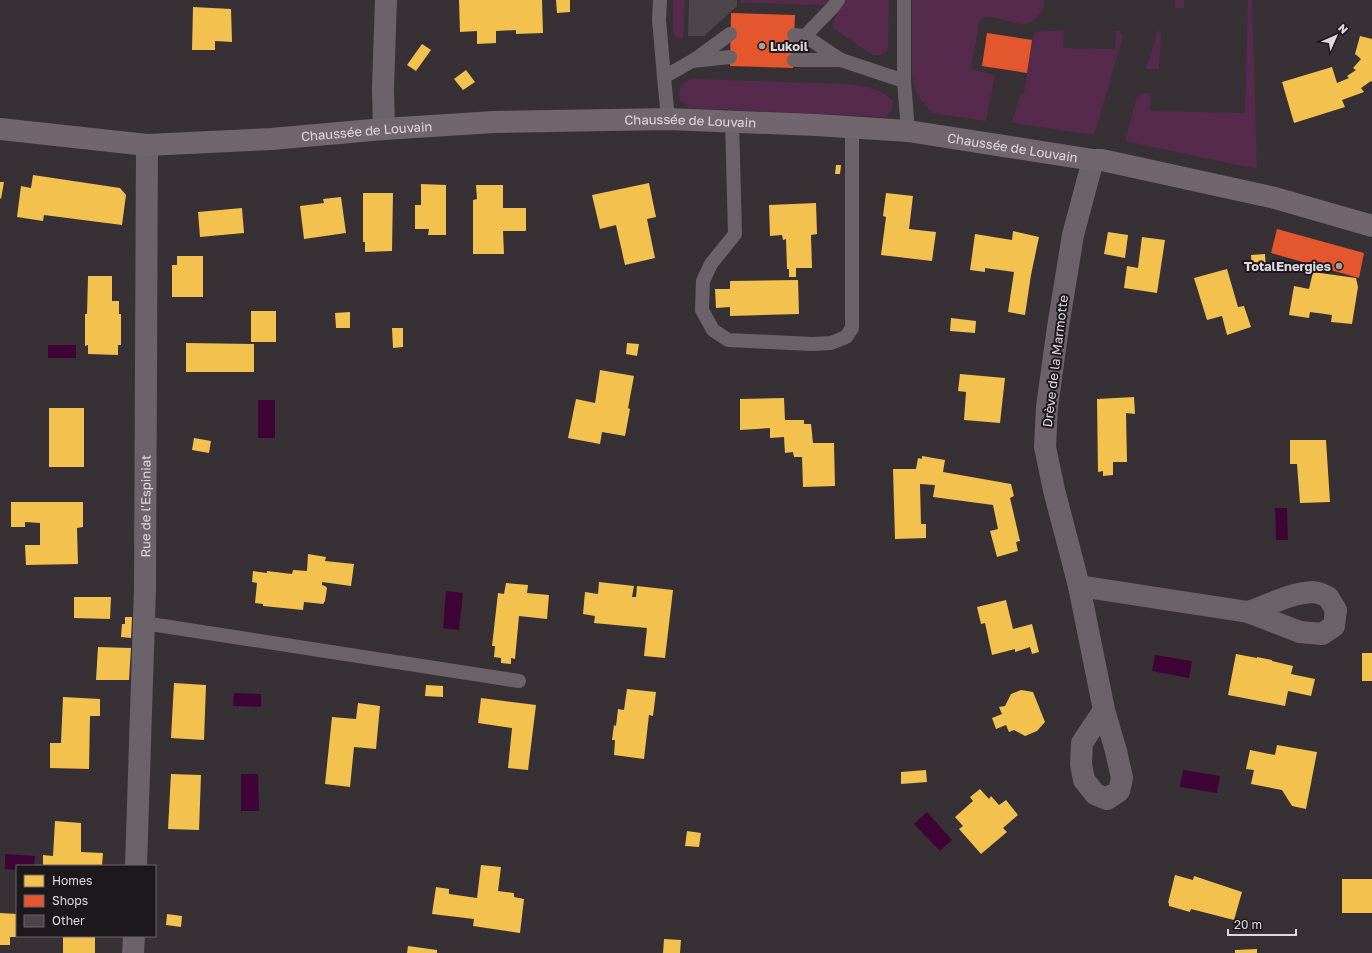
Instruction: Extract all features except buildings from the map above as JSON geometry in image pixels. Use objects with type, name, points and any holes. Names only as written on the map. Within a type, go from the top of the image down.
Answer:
[{"type":"main road","name":"Chaussée de Louvain","points":[[0,129],[147,145],[271,139],[384,129],[494,122],[668,119],[908,131],[1093,160],[1102,160],[1275,198],[1372,226]]},
{"type":"street","points":[[384,129],[383,89],[386,0]]},
{"type":"street","name":"Rue de l'Espiniat","points":[[136,865],[145,589],[147,145]]},
{"type":"street","name":"Drève de la Marmotte","points":[[1093,160],[1073,235],[1047,407],[1046,447],[1054,490],[1078,586],[1104,710]]},
{"type":"street","points":[[1078,586],[1248,612]]},
{"type":"street","points":[[133,953],[134,937]]},
{"type":"lane","points":[[660,0],[659,20],[668,119]]},
{"type":"lane","points":[[838,0],[799,36],[840,60],[904,81]]},
{"type":"lane","points":[[904,0],[904,81],[908,131]]},
{"type":"lane","points":[[664,77],[692,61],[730,34]]},
{"type":"lane","points":[[692,61],[730,57]]},
{"type":"lane","points":[[794,60],[840,60]]},
{"type":"lane","points":[[732,121],[735,234],[711,264],[703,281],[702,310],[713,330],[728,340],[804,344],[831,343],[846,337],[852,328],[852,128]]},
{"type":"lane","points":[[144,623],[519,681]]},
{"type":"shaded area","points":[[673,0],[685,0],[683,40],[675,37],[673,31]]},
{"type":"shaded area","points":[[741,0],[829,0],[826,5],[741,3]]},
{"type":"shaded area","points":[[846,0],[889,0],[887,51],[881,55],[873,55],[833,28],[833,21]]},
{"type":"shaded area","points":[[912,0],[1044,0],[1041,13],[1028,24],[983,17],[978,24],[971,69],[995,75],[986,121],[932,113],[921,100],[914,87],[912,73]]},
{"type":"shaded area","points":[[1175,0],[1184,0],[1184,8],[1175,8]]},
{"type":"shaded area","points":[[1248,0],[1252,0],[1257,169],[1125,141],[1137,97],[1142,94],[1151,93],[1150,111],[1245,113]]},
{"type":"shaded area","points":[[1064,30],[1063,48],[1115,49],[1116,31],[1119,31],[1123,37],[1094,135],[1012,123],[1019,99],[1024,92],[1034,32]]},
{"type":"shaded area","points":[[1158,31],[1161,32],[1159,69],[1146,69]]},
{"type":"shaded area","points":[[695,79],[850,84],[879,91],[893,101],[893,107],[891,113],[885,117],[689,108],[680,100],[679,93],[681,86],[686,81]]},
{"type":"shaded area","points":[[48,345],[76,345],[76,358],[48,358]]},
{"type":"shaded area","points":[[258,400],[275,400],[275,438],[258,438]]},
{"type":"shaded area","points":[[1275,508],[1287,508],[1288,540],[1276,540]]},
{"type":"shaded area","points":[[446,591],[463,593],[459,630],[443,628]]},
{"type":"shaded area","points":[[1155,655],[1192,661],[1189,678],[1152,671]]},
{"type":"shaded area","points":[[234,693],[261,694],[261,707],[233,706]]},
{"type":"shaded area","points":[[1183,770],[1220,776],[1217,793],[1180,787]]},
{"type":"shaded area","points":[[241,774],[258,774],[259,811],[241,811]]},
{"type":"shaded area","points":[[927,812],[952,840],[940,851],[914,824]]},
{"type":"shaded area","points":[[5,854],[35,856],[34,865],[16,865],[16,870],[5,869]]},
{"type":"place","name":"Lukoil","points":[[762,46]]},
{"type":"place","name":"TotalEnergies","points":[[1339,266]]}]
